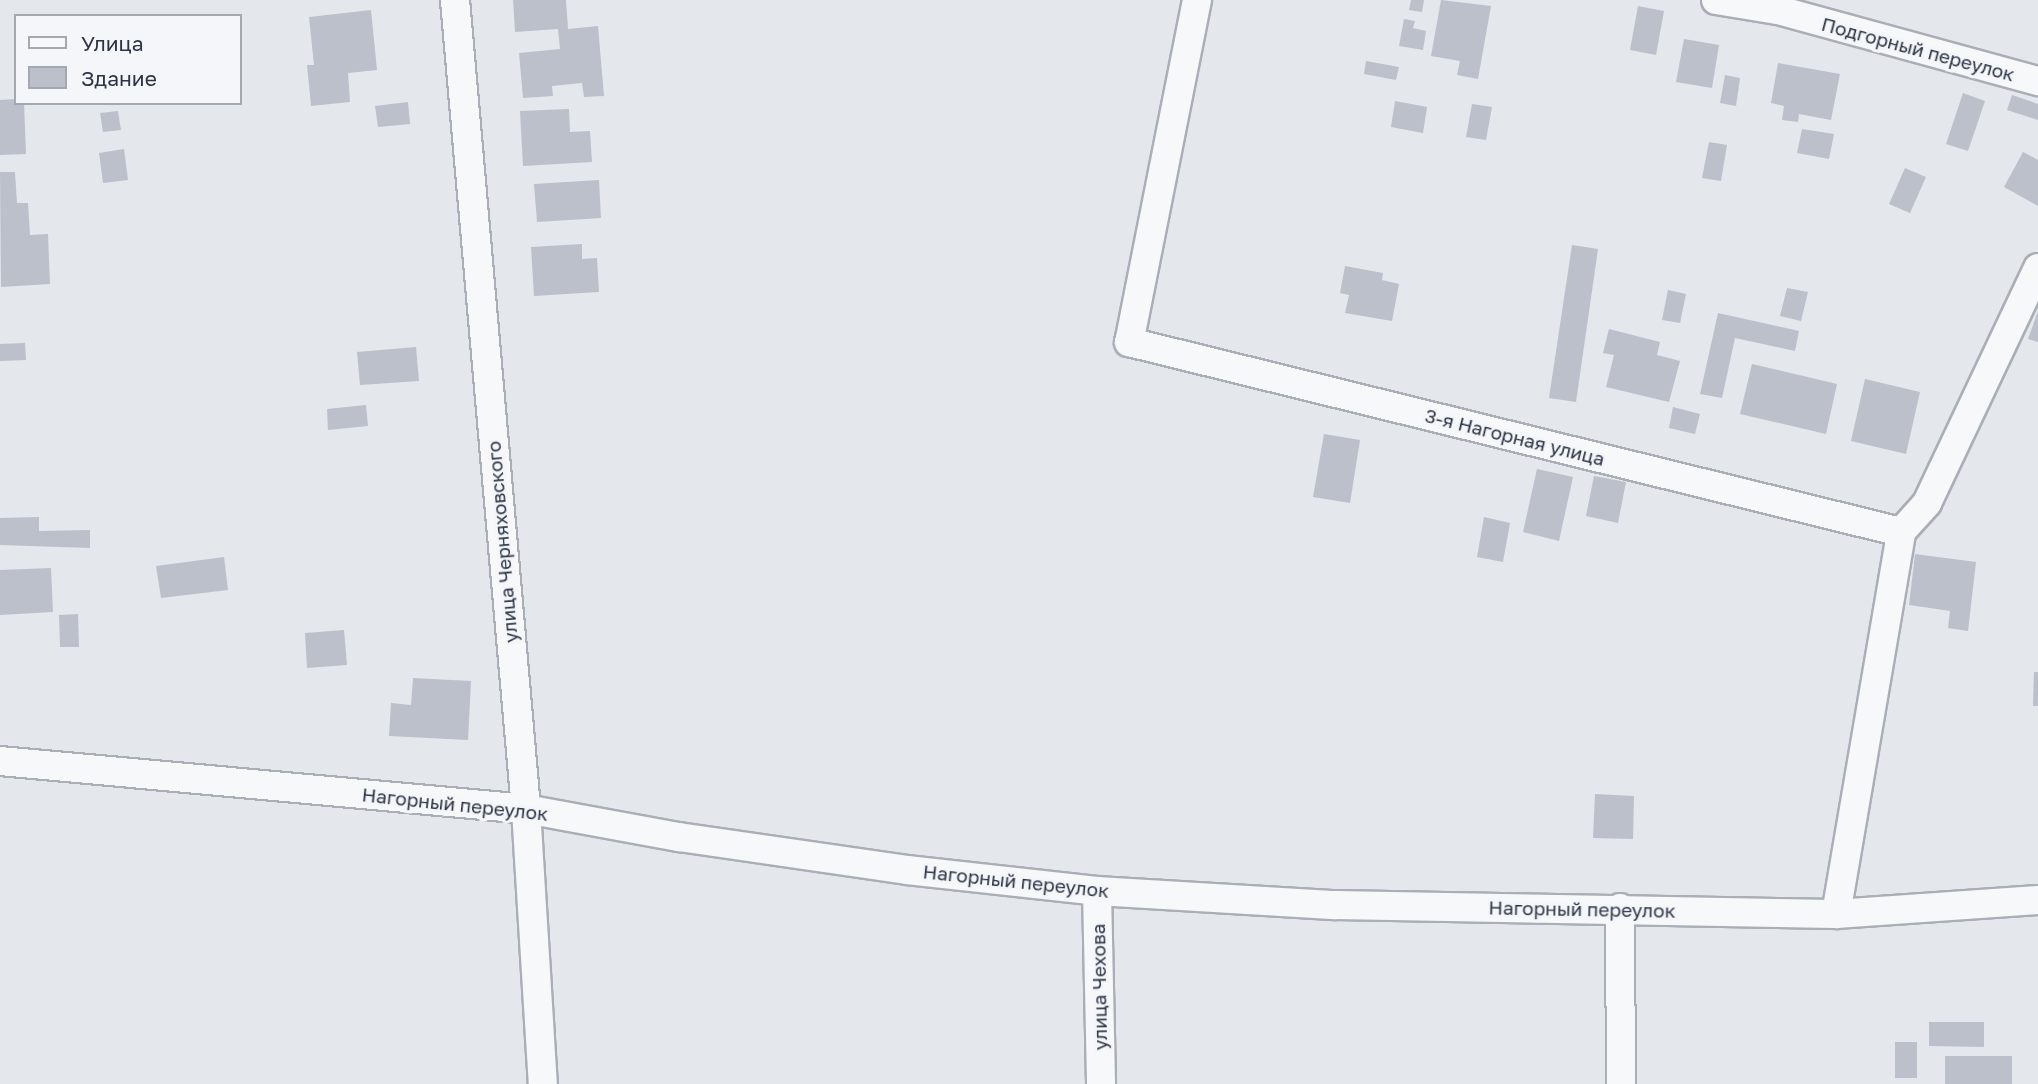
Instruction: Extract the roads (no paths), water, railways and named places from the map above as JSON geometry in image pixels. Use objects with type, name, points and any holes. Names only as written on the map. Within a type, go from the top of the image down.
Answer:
[{"type":"street","name":"улица Черняховского","points":[[455,0],[526,808],[543,1084]]},
{"type":"street","name":"3-я Нагорная улица","points":[[1197,0],[1129,342],[1901,532]]},
{"type":"street","name":"Подгорный переулок","points":[[1716,0],[1778,10],[2038,81]]},
{"type":"street","points":[[1836,914],[1901,532],[1927,503],[2038,268]]},
{"type":"street","name":"Нагорный переулок","points":[[0,761],[526,808],[733,845],[1097,891],[1350,905],[1836,914],[2038,901]]},
{"type":"street","name":"улица Чехова","points":[[1097,891],[1101,1084]]},
{"type":"street","points":[[1620,908],[1621,1084]]}]
